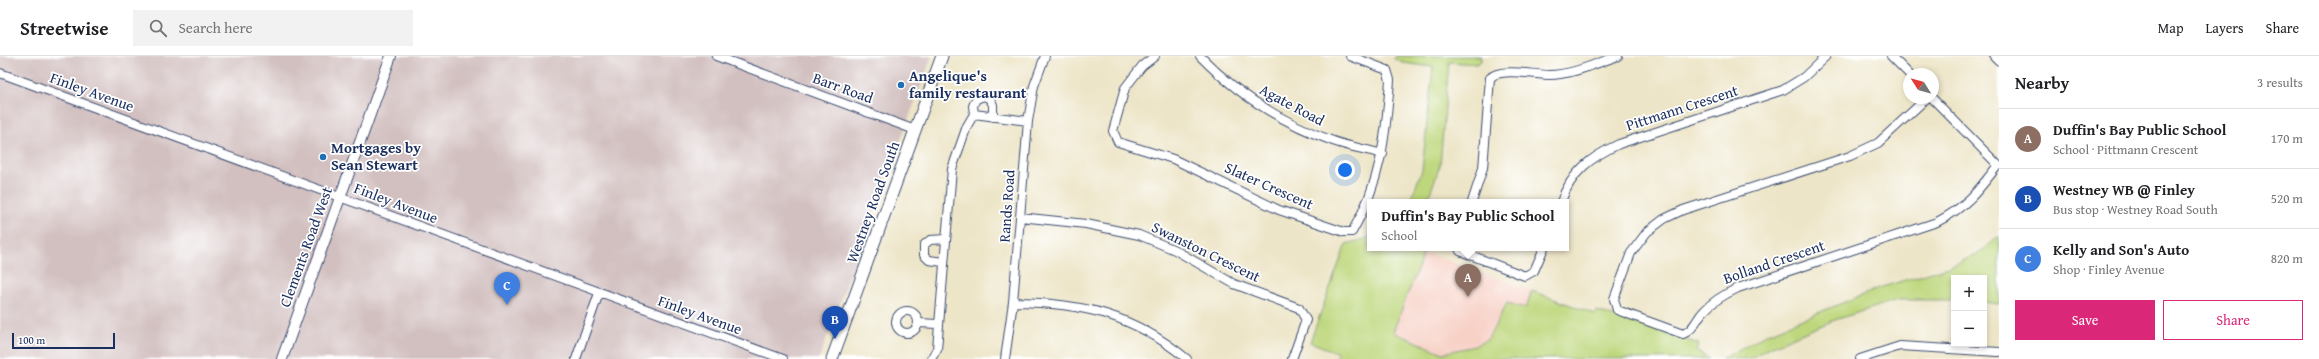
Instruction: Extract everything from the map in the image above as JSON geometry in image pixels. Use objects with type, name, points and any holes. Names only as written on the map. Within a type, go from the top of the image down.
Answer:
[{"type":"main road","name":"Westney Road South","points":[[832,359],[942,56]]},
{"type":"street","name":"Clements Road West","points":[[282,359],[391,56]]},
{"type":"street","name":"Barr Road","points":[[716,56],[916,130]]},
{"type":"street","name":"Rands Road","points":[[1005,359],[1013,302],[1028,120],[1034,86],[1045,56]]},
{"type":"street","name":"Slater Crescent","points":[[1154,56],[1142,66],[1125,88],[1113,131],[1118,142],[1173,159],[1279,210],[1344,232],[1352,232],[1360,220],[1367,200]]},
{"type":"street","name":"Agate Road","points":[[1200,56],[1239,91],[1293,124],[1334,141],[1383,154]]},
{"type":"street","name":"Slater Crescent","points":[[1350,56],[1387,70],[1390,80],[1383,154],[1367,199]]},
{"type":"street","points":[[1473,199],[1482,168],[1490,78],[1493,74],[1509,72],[1551,75],[1573,71],[1618,56]]},
{"type":"street","name":"Pittmann Crescent","points":[[1563,199],[1576,174],[1592,158],[1619,144],[1783,90],[1804,77],[1826,56]]},
{"type":"street","points":[[1891,56],[1903,68]]},
{"type":"street","points":[[1994,56],[1999,61]]},
{"type":"street","name":"Finley Avenue","points":[[0,74],[783,359]]},
{"type":"street","points":[[931,359],[937,349],[943,262],[952,169],[967,126],[974,114],[973,106],[976,99],[984,96],[990,99],[993,105],[993,117]]},
{"type":"street","name":"Bolland Crescent","points":[[1920,104],[1878,143],[1857,153],[1664,219],[1647,232],[1631,253],[1614,299],[1617,310],[1683,334],[1690,331],[1709,306],[1721,296],[1738,288],[1937,222],[1957,212],[1972,199],[1998,166]]},
{"type":"street","points":[[1938,104],[1998,166]]},
{"type":"street","points":[[974,114],[1028,120]]},
{"type":"street","name":"Swanston Crescent","points":[[1020,217],[1086,224],[1139,235],[1175,250],[1234,284],[1299,308],[1306,320],[1292,359]]},
{"type":"street","points":[[943,262],[929,260],[924,255],[924,246],[930,240],[946,239]]},
{"type":"street","points":[[1460,251],[1525,276],[1534,272],[1543,251]]},
{"type":"street","points":[[576,359],[600,293]]},
{"type":"street","points":[[1013,302],[1072,306],[1118,317],[1142,328],[1187,359]]},
{"type":"street","points":[[919,323],[938,324]]},
{"type":"street","points":[[1860,359],[1900,346],[1999,352]]},
{"type":"shaded area","points":[[0,56],[932,56],[819,359],[0,359]]},
{"type":"shaded area","points":[[1424,252],[1532,291],[1526,309],[1507,303],[1488,339],[1475,346],[1443,353],[1393,332]]},
{"type":"green space","points":[[1396,56],[1481,56],[1481,61],[1477,64],[1449,62],[1440,165],[1428,199],[1411,199],[1422,170],[1433,67],[1403,63],[1394,59]]},
{"type":"green space","points":[[1999,236],[1999,304],[1987,302],[1987,275],[1951,275],[1951,300],[1897,300],[1832,321],[1770,347],[1749,359],[1722,359],[1768,333],[1882,287],[1949,267],[1981,252]]},
{"type":"green space","points":[[1367,238],[1367,251],[1424,252],[1393,332],[1443,353],[1475,346],[1488,339],[1507,303],[1526,308],[1532,291],[1595,314],[1597,311],[1699,344],[1696,351],[1709,359],[1354,359],[1349,357],[1348,359],[1336,359],[1338,353],[1310,342],[1346,244]]},
{"type":"place","name":"Angelique's family restaurant","points":[[901,85]]},
{"type":"place","name":"Mortgages by Sean Stewart","points":[[323,157]]},
{"type":"place","name":"Duffin's Bay Public School","points":[[1468,297]]},
{"type":"place","name":"Kelly and Son's Auto","points":[[507,305]]},
{"type":"place","name":"Westney WB @ Finley","points":[[835,339]]}]
